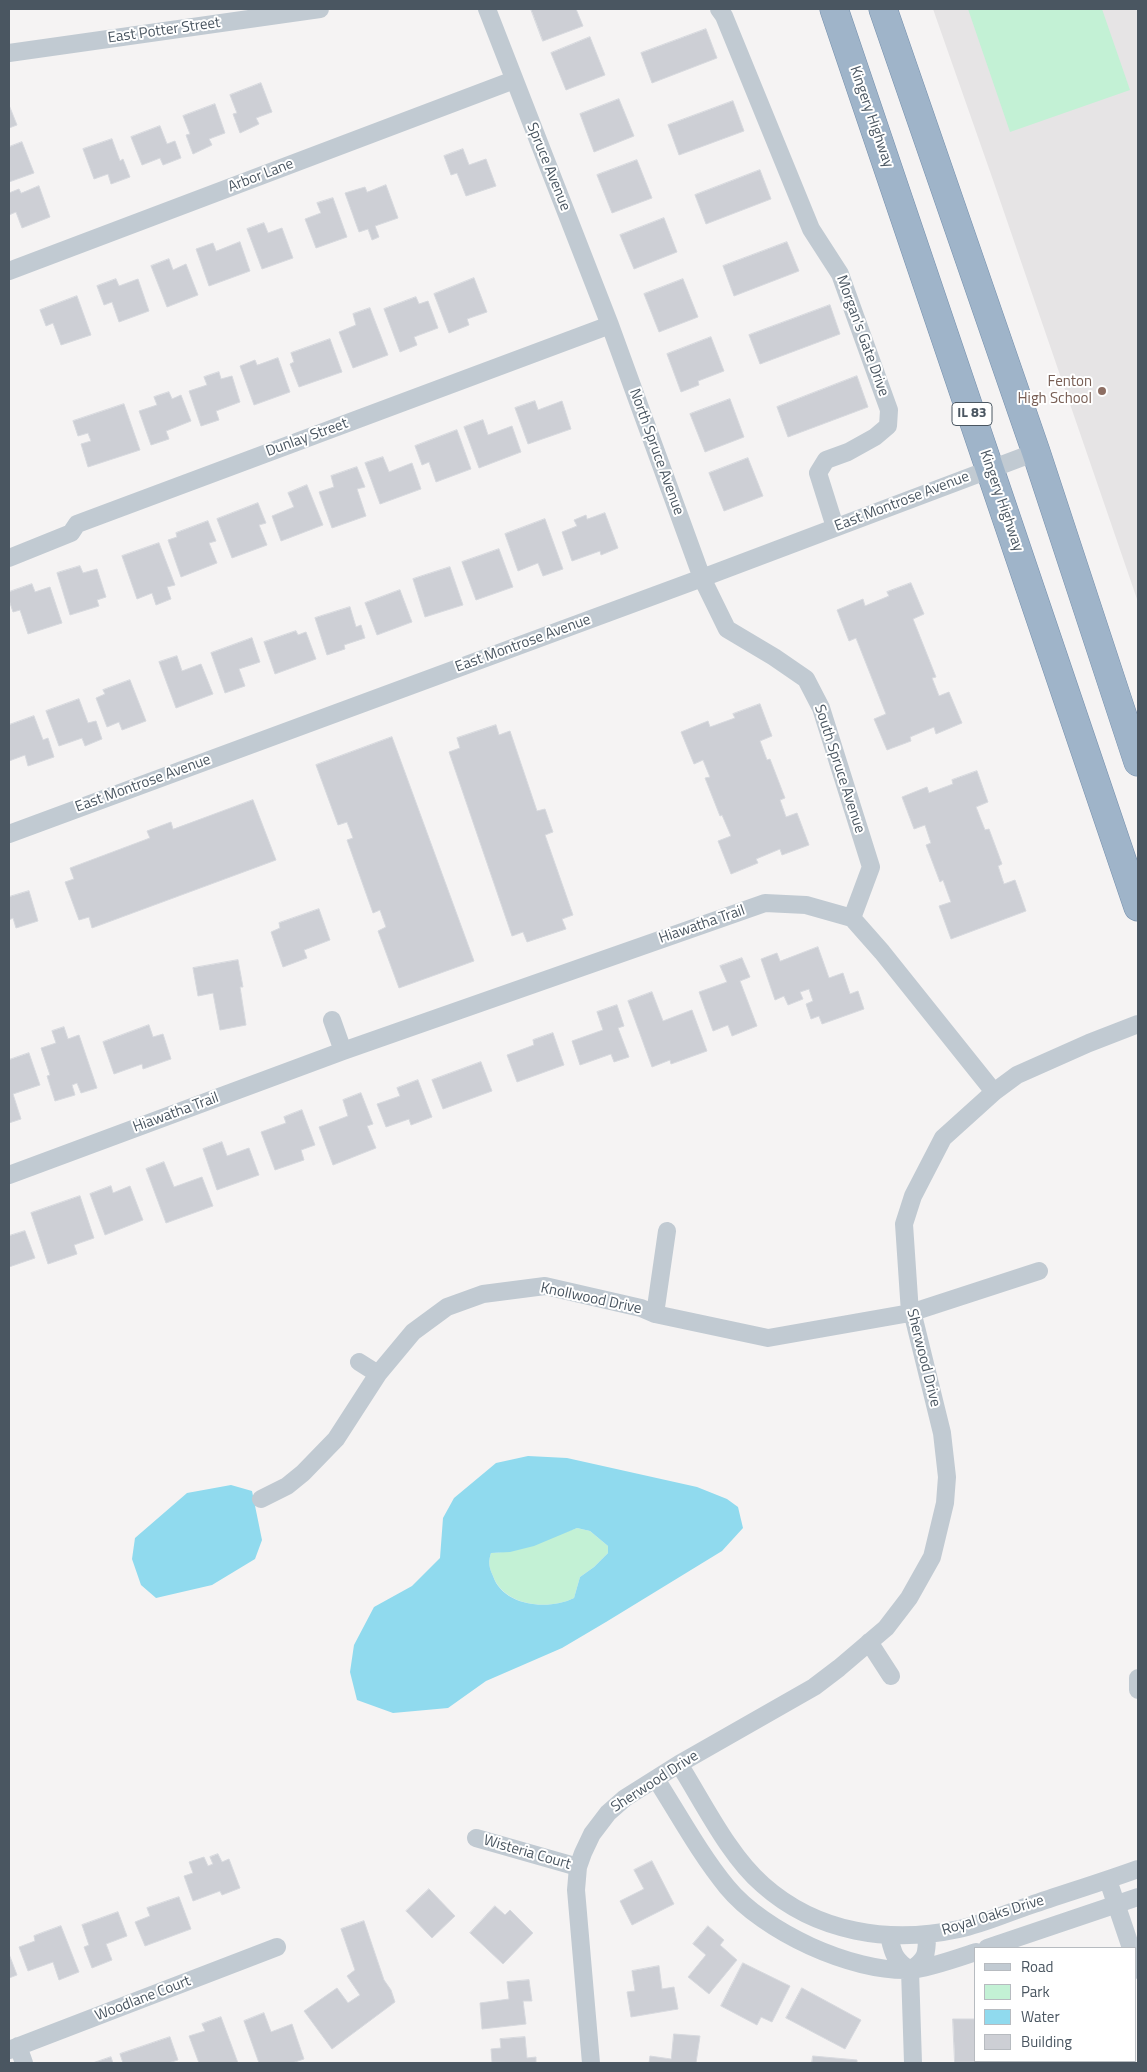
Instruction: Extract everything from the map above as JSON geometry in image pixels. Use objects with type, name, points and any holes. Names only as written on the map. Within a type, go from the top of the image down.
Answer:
[{"type":"highway","name":"Kingery Highway","points":[[834,9],[1138,908]]},
{"type":"highway","points":[[883,9],[1036,452],[1138,762]]},
{"type":"street","name":"East Potter Street","points":[[9,53],[320,9]]},
{"type":"street","name":"Spruce Avenue","points":[[487,9],[610,325]]},
{"type":"street","name":"Morgan's Gate Drive","points":[[719,9],[724,16],[811,229],[840,274],[889,410],[888,426],[875,437],[855,448],[826,460],[818,473],[835,527]]},
{"type":"street","name":"Arbor Lane","points":[[9,271],[514,80]]},
{"type":"street","name":"Dunlay Street","points":[[9,558],[71,534],[77,524],[610,325]]},
{"type":"street","name":"North Spruce Avenue","points":[[610,325],[702,578]]},
{"type":"street","name":"East Montrose Avenue","points":[[9,834],[702,578],[1036,452]]},
{"type":"street","name":"South Spruce Avenue","points":[[702,578],[726,629],[774,657],[806,679],[821,708],[871,867],[852,918]]},
{"type":"street","name":"Hiawatha Trail","points":[[9,1175],[344,1051],[764,903],[806,905],[852,918]]},
{"type":"street","points":[[852,918],[882,952],[994,1092]]},
{"type":"street","points":[[332,1020],[344,1051]]},
{"type":"street","name":"Sherwood Drive","points":[[591,2063],[576,1890],[578,1867],[592,1834],[608,1813],[625,1798],[679,1764],[814,1687],[886,1628],[909,1598],[932,1557],[945,1503],[947,1477],[942,1433],[911,1312],[904,1224],[913,1196],[942,1138],[994,1092],[1017,1075],[1089,1043],[1138,1024]]},
{"type":"street","name":"Knollwood Drive","points":[[655,1314],[667,1231]]},
{"type":"street","name":"Knollwood Drive","points":[[261,1498],[287,1486],[303,1473],[336,1439],[378,1374],[413,1332],[447,1306],[483,1294],[512,1288],[545,1286],[640,1308],[655,1314],[768,1338],[911,1312],[1039,1271]]},
{"type":"street","points":[[359,1362],[378,1374]]},
{"type":"street","points":[[869,1642],[891,1676]]},
{"type":"street","points":[[1138,1678],[1138,1690]]},
{"type":"street","name":"Royal Oaks Drive","points":[[679,1764],[734,1852],[762,1885],[798,1909],[827,1924],[861,1933],[889,1936],[927,1935],[960,1929],[1138,1869]]},
{"type":"street","name":"Royal Oaks Drive","points":[[656,1779],[724,1882],[754,1911],[785,1934],[852,1961],[910,1970],[974,1953]]},
{"type":"street","name":"Wisteria Court","points":[[476,1838],[578,1867]]},
{"type":"street","points":[[1108,1880],[1131,1947]]},
{"type":"street","name":"Royal Oaks Drive","points":[[991,1947],[1138,1897]]},
{"type":"street","points":[[910,1970],[919,1965],[927,1953],[927,1935]]},
{"type":"street","points":[[889,1936],[894,1955],[899,1963],[910,1970]]},
{"type":"street","name":"Woodlane Court","points":[[13,2048],[277,1947]]},
{"type":"street","points":[[910,1970],[913,2063]]},
{"type":"street","points":[[13,2048],[24,2063]]},
{"type":"shaded area","name":"Fenton High School","points":[[933,9],[1138,9],[1138,602],[993,180]]},
{"type":"green space","points":[[968,9],[1102,9],[1130,90],[1010,132]]},
{"type":"green space","points":[[577,1528],[590,1531],[608,1546],[608,1553],[594,1567],[580,1577],[574,1598],[564,1602],[540,1605],[517,1600],[499,1586],[490,1567],[489,1559],[491,1553],[525,1547]]},
{"type":"water","points":[[528,1456],[567,1458],[697,1487],[727,1499],[738,1507],[743,1528],[722,1551],[606,1622],[562,1648],[486,1681],[448,1708],[393,1713],[357,1700],[350,1672],[354,1645],[374,1607],[412,1586],[440,1558],[443,1518],[454,1498],[496,1463]],"holes":[[[577,1528],[590,1531],[608,1546],[608,1553],[594,1567],[580,1577],[574,1598],[552,1604],[527,1603],[516,1600],[498,1586],[490,1567],[489,1559],[491,1553],[510,1552],[534,1546]]]},
{"type":"water","points":[[231,1485],[252,1491],[262,1540],[255,1559],[212,1585],[156,1598],[141,1585],[132,1559],[135,1538],[187,1493]]},
{"type":"building","points":[[531,9],[576,9],[583,26],[543,41]]},
{"type":"building","points":[[706,29],[717,58],[652,83],[641,53]]},
{"type":"building","points":[[590,37],[605,75],[566,90],[551,53]]},
{"type":"building","points":[[261,83],[272,112],[256,118],[259,124],[240,133],[233,114],[237,113],[230,95]]},
{"type":"building","points":[[619,99],[634,136],[594,152],[580,114]]},
{"type":"building","points":[[733,101],[744,131],[679,155],[668,125]]},
{"type":"building","points":[[215,104],[225,133],[209,139],[212,145],[193,154],[186,135],[190,134],[183,116]]},
{"type":"building","points":[[9,105],[17,125],[9,128]]},
{"type":"building","points":[[160,126],[167,144],[175,141],[181,158],[163,165],[160,158],[142,165],[131,137]]},
{"type":"building","points":[[112,139],[120,161],[123,159],[130,177],[111,184],[108,174],[94,179],[83,149]]},
{"type":"building","points":[[22,142],[34,173],[9,182],[9,147]]},
{"type":"building","points":[[463,149],[469,165],[486,159],[496,186],[466,196],[457,173],[451,175],[444,156]]},
{"type":"building","points":[[637,160],[652,198],[612,213],[597,175]]},
{"type":"building","points":[[760,170],[771,199],[706,224],[695,195]]},
{"type":"building","points":[[386,185],[398,218],[375,226],[379,237],[372,240],[368,229],[359,232],[345,193],[365,187],[367,192]]},
{"type":"building","points":[[39,186],[50,217],[22,228],[16,212],[9,215],[9,193],[19,189],[21,193]]},
{"type":"building","points":[[333,198],[347,237],[316,248],[305,219],[321,213],[317,203]]},
{"type":"building","points":[[664,218],[677,252],[634,269],[620,235]]},
{"type":"building","points":[[264,223],[268,233],[282,228],[293,258],[262,269],[247,229]]},
{"type":"building","points":[[240,242],[250,271],[209,286],[196,249],[213,243],[216,251]]},
{"type":"building","points":[[787,242],[799,271],[734,296],[723,266]]},
{"type":"building","points":[[169,259],[173,270],[186,264],[198,295],[167,307],[151,266]]},
{"type":"building","points":[[474,278],[487,312],[467,319],[469,325],[449,333],[434,294]]},
{"type":"building","points":[[116,279],[119,286],[138,279],[149,311],[119,322],[112,302],[104,305],[97,286]]},
{"type":"building","points":[[683,279],[698,317],[659,332],[644,294]]},
{"type":"building","points":[[77,296],[91,335],[61,345],[53,323],[46,326],[40,310]]},
{"type":"building","points":[[416,297],[419,304],[428,301],[438,328],[414,337],[417,345],[400,352],[384,309]]},
{"type":"building","points":[[830,305],[840,334],[760,364],[749,335]]},
{"type":"building","points":[[370,308],[388,355],[353,368],[339,332],[356,325],[353,314]]},
{"type":"building","points":[[711,337],[724,371],[698,381],[699,385],[681,392],[667,354]]},
{"type":"building","points":[[330,339],[342,372],[299,387],[290,364],[294,362],[291,353]]},
{"type":"building","points":[[278,358],[290,392],[254,405],[240,366],[255,360],[257,365]]},
{"type":"building","points":[[219,372],[221,379],[232,376],[240,402],[216,411],[219,420],[201,426],[189,391],[207,385],[204,377]]},
{"type":"building","points":[[857,376],[868,407],[788,437],[777,407]]},
{"type":"building","points":[[169,392],[172,399],[181,395],[191,421],[166,431],[169,439],[151,445],[139,411],[157,405],[154,397]]},
{"type":"building","points":[[730,399],[744,437],[705,452],[690,414]]},
{"type":"building","points":[[535,401],[538,410],[562,401],[571,429],[528,444],[515,408]]},
{"type":"building","points":[[124,404],[140,450],[88,467],[81,444],[91,441],[88,433],[78,436],[73,421]]},
{"type":"building","points":[[483,420],[488,435],[512,426],[521,452],[479,468],[464,427]]},
{"type":"building","points":[[457,430],[471,469],[436,482],[429,462],[422,465],[415,446]]},
{"type":"building","points":[[383,457],[389,472],[412,463],[421,489],[380,504],[365,463]]},
{"type":"building","points":[[748,458],[763,496],[724,511],[709,473]]},
{"type":"building","points":[[357,467],[365,487],[357,489],[366,516],[332,528],[319,492],[334,487],[331,476]]},
{"type":"building","points":[[307,485],[323,525],[281,541],[272,516],[294,507],[288,493]]},
{"type":"building","points":[[258,503],[266,523],[259,525],[267,545],[232,558],[217,519]]},
{"type":"building","points":[[605,513],[618,548],[601,555],[600,551],[572,561],[562,532],[577,526],[574,520],[586,515],[587,519]]},
{"type":"building","points":[[545,519],[563,569],[543,576],[538,563],[518,571],[505,534]]},
{"type":"building","points":[[208,521],[216,541],[209,543],[217,563],[181,577],[168,540],[177,537],[176,533]]},
{"type":"building","points":[[159,543],[175,585],[167,587],[171,599],[156,605],[152,593],[137,599],[122,556]]},
{"type":"building","points":[[499,549],[513,587],[476,600],[462,562]]},
{"type":"building","points":[[80,566],[83,573],[97,569],[106,597],[97,600],[99,606],[70,615],[57,573]]},
{"type":"building","points":[[450,567],[463,605],[425,617],[413,579]]},
{"type":"building","points":[[911,583],[924,614],[913,619],[936,677],[932,678],[939,696],[949,692],[962,723],[936,734],[934,727],[910,737],[911,741],[887,750],[874,719],[886,714],[856,638],[849,641],[837,610],[863,599],[865,606],[889,596],[887,592]]},
{"type":"building","points":[[32,584],[35,592],[50,587],[62,623],[28,634],[20,610],[13,612],[9,600],[9,592]]},
{"type":"building","points":[[400,590],[412,622],[377,635],[365,603]]},
{"type":"building","points":[[350,607],[356,627],[361,625],[365,638],[344,645],[345,649],[327,655],[315,618]]},
{"type":"building","points":[[296,631],[298,635],[306,632],[316,659],[275,674],[264,642]]},
{"type":"building","points":[[252,638],[260,662],[239,669],[245,686],[225,693],[211,653]]},
{"type":"building","points":[[177,656],[182,671],[201,664],[213,694],[176,708],[159,662]]},
{"type":"building","points":[[130,680],[146,721],[122,730],[119,722],[107,727],[96,698],[105,694],[103,690]]},
{"type":"building","points":[[79,699],[88,723],[96,721],[102,739],[85,746],[82,738],[59,746],[46,711]]},
{"type":"building","points":[[760,704],[772,736],[760,741],[767,760],[770,759],[785,798],[780,800],[786,817],[797,813],[809,845],[782,855],[780,849],[756,859],[758,863],[731,874],[718,841],[731,836],[722,815],[720,816],[705,778],[710,777],[703,760],[694,764],[681,732],[708,721],[710,727],[735,718],[733,714]]},
{"type":"building","points":[[34,716],[43,740],[48,738],[54,757],[28,766],[25,755],[9,761],[9,725]]},
{"type":"building","points":[[496,725],[499,735],[510,731],[537,811],[545,809],[553,832],[545,835],[573,915],[562,919],[566,929],[527,942],[523,932],[512,936],[449,752],[460,748],[457,738]]},
{"type":"building","points":[[392,737],[474,961],[399,988],[378,931],[386,927],[380,910],[373,913],[347,840],[353,838],[347,822],[338,825],[316,765]]},
{"type":"building","points":[[977,771],[988,802],[976,807],[985,830],[989,829],[1002,864],[998,866],[1004,884],[1015,880],[1026,911],[951,939],[939,906],[951,902],[943,880],[940,882],[926,845],[931,843],[925,825],[914,829],[902,797],[927,787],[929,793],[953,784],[952,780]]},
{"type":"building","points":[[253,800],[276,860],[92,928],[89,917],[79,920],[65,882],[74,879],[70,868],[150,838],[147,831],[171,822],[173,829]]},
{"type":"building","points":[[29,891],[38,921],[16,928],[13,918],[9,920],[9,897]]},
{"type":"building","points":[[319,909],[330,940],[304,950],[307,958],[283,967],[271,932],[280,928],[279,923]]},
{"type":"building","points":[[818,947],[829,978],[843,973],[850,994],[858,991],[864,1009],[822,1024],[819,1016],[811,1019],[806,1004],[813,1001],[809,989],[800,992],[803,999],[788,1005],[784,996],[775,1000],[761,959],[777,953],[780,961]]},
{"type":"building","points":[[742,958],[750,977],[740,981],[757,1026],[732,1036],[728,1025],[713,1031],[699,992],[727,982],[720,966]]},
{"type":"building","points":[[238,960],[243,987],[240,987],[246,1025],[220,1030],[213,993],[198,996],[193,968]]},
{"type":"building","points":[[652,992],[663,1021],[692,1010],[707,1051],[671,1064],[670,1060],[652,1067],[628,1001]]},
{"type":"building","points":[[617,1005],[624,1026],[618,1028],[629,1057],[614,1062],[611,1054],[580,1065],[572,1041],[603,1030],[597,1012]]},
{"type":"building","points":[[149,1025],[153,1037],[163,1034],[171,1059],[143,1069],[142,1064],[114,1074],[103,1042]]},
{"type":"building","points":[[64,1027],[68,1039],[79,1035],[97,1088],[81,1093],[77,1083],[72,1085],[75,1095],[55,1101],[47,1076],[50,1075],[41,1048],[56,1043],[52,1031]]},
{"type":"building","points":[[553,1033],[564,1065],[517,1082],[507,1055],[534,1045],[533,1040]]},
{"type":"building","points":[[29,1053],[40,1085],[13,1094],[21,1119],[9,1123],[9,1060]]},
{"type":"building","points":[[481,1062],[492,1091],[443,1109],[432,1080]]},
{"type":"building","points":[[418,1080],[432,1117],[411,1125],[409,1119],[386,1127],[377,1104],[400,1096],[397,1088]]},
{"type":"building","points":[[361,1093],[373,1124],[367,1126],[376,1148],[333,1165],[319,1127],[348,1116],[343,1100]]},
{"type":"building","points":[[302,1110],[315,1145],[301,1150],[304,1160],[275,1170],[261,1132],[286,1123],[284,1117]]},
{"type":"building","points":[[222,1142],[227,1156],[249,1148],[259,1175],[217,1190],[203,1149]]},
{"type":"building","points":[[164,1162],[174,1187],[202,1177],[213,1206],[166,1223],[146,1169]]},
{"type":"building","points":[[111,1186],[113,1193],[130,1186],[143,1220],[105,1235],[90,1194]]},
{"type":"building","points":[[80,1196],[94,1238],[74,1245],[77,1254],[48,1264],[31,1213]]},
{"type":"building","points":[[25,1231],[35,1258],[9,1267],[9,1236]]},
{"type":"building","points":[[218,1854],[222,1862],[229,1859],[240,1888],[222,1895],[220,1891],[193,1901],[184,1876],[193,1873],[189,1862],[204,1857],[208,1866],[213,1864],[210,1857]]},
{"type":"building","points":[[652,1861],[674,1904],[632,1925],[620,1901],[644,1889],[634,1870]]},
{"type":"building","points":[[429,1889],[455,1916],[432,1938],[406,1911]]},
{"type":"building","points":[[179,1897],[191,1929],[145,1946],[135,1922],[150,1916],[147,1908]]},
{"type":"building","points":[[495,1906],[505,1915],[510,1910],[533,1933],[503,1964],[470,1933]]},
{"type":"building","points":[[118,1912],[127,1936],[106,1944],[112,1960],[92,1968],[84,1947],[89,1945],[82,1925]]},
{"type":"building","points":[[364,1921],[384,1980],[391,1990],[395,2002],[332,2049],[304,2011],[337,1988],[348,2003],[360,1995],[347,1976],[355,1970],[341,1929]]},
{"type":"building","points":[[61,1926],[79,1972],[59,1980],[53,1962],[28,1971],[19,1947],[35,1941],[34,1936]]},
{"type":"building","points":[[708,1926],[724,1940],[720,1945],[737,1960],[709,1994],[688,1977],[706,1955],[693,1944]]},
{"type":"building","points":[[9,1954],[17,1975],[9,1978]]},
{"type":"building","points":[[743,1963],[790,1986],[772,2022],[761,2017],[757,2025],[721,2006]]},
{"type":"building","points":[[659,1966],[662,1989],[674,1987],[678,2009],[631,2017],[627,1992],[635,1991],[632,1971]]},
{"type":"building","points":[[529,1980],[532,2001],[523,2001],[526,2024],[482,2029],[480,2003],[509,1999],[507,1982]]},
{"type":"building","points":[[802,1988],[861,2020],[845,2049],[786,2018]]},
{"type":"building","points":[[264,2013],[271,2032],[292,2024],[304,2059],[292,2063],[259,2063],[244,2021]]},
{"type":"building","points":[[221,2017],[238,2063],[199,2063],[189,2036],[205,2031],[202,2024]]},
{"type":"building","points":[[953,2019],[974,2019],[974,2062],[981,2063],[955,2063]]},
{"type":"building","points":[[674,2034],[700,2036],[696,2063],[649,2063],[650,2056],[671,2059]]},
{"type":"building","points":[[170,2037],[178,2060],[168,2063],[123,2063],[120,2054]]},
{"type":"building","points":[[525,2037],[527,2058],[536,2057],[536,2063],[492,2062],[491,2049],[501,2048],[500,2039]]},
{"type":"building","points":[[813,2056],[857,2060],[857,2063],[812,2063]]},
{"type":"building","points":[[111,2057],[113,2063],[93,2063]]},
{"type":"place","name":"Fenton High School","points":[[1102,391]]}]
